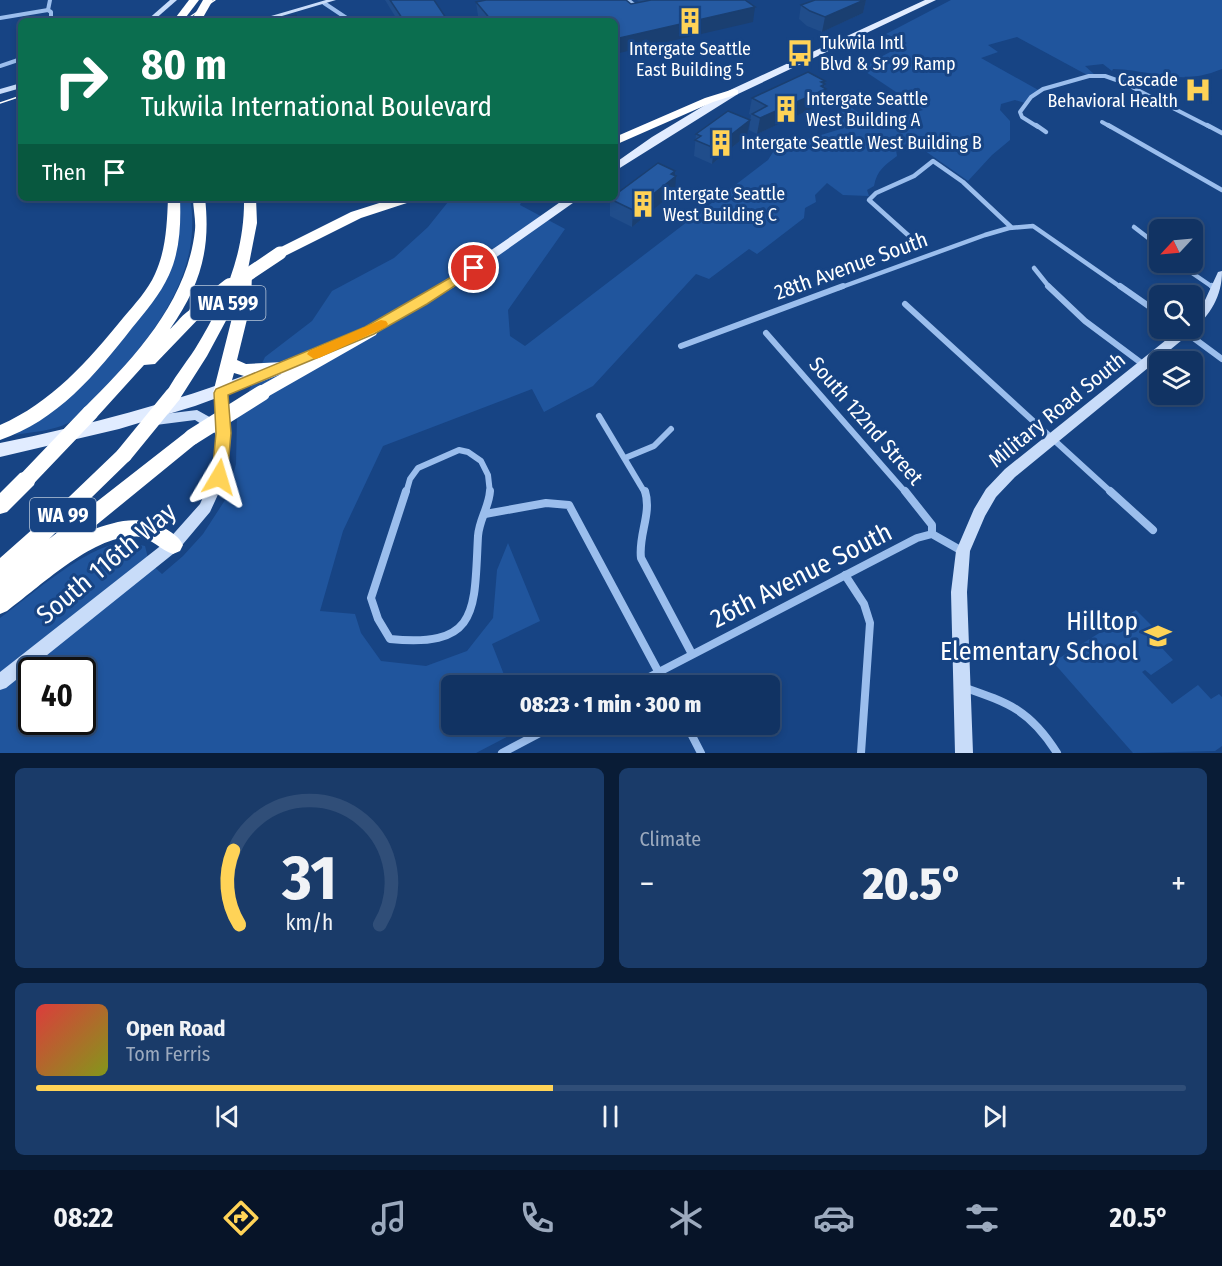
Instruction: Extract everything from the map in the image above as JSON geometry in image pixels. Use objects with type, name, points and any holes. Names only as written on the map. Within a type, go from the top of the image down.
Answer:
[{"type":"highway","points":[[180,18],[194,0]]},
{"type":"highway","points":[[198,18],[208,0]]},
{"type":"highway","points":[[618,140],[709,100],[734,92]]},
{"type":"highway","points":[[0,433],[21,424],[63,394],[109,346],[151,292],[162,275],[170,251],[174,226],[174,201]]},
{"type":"highway","name":"WA 599","points":[[90,413],[130,373],[168,320],[189,281],[202,237],[199,201]]},
{"type":"highway","name":"WA 599","points":[[173,395],[200,356],[229,302],[249,234],[250,201]]},
{"type":"highway","points":[[130,373],[146,363],[197,312],[242,277],[280,253],[356,215],[399,201]]},
{"type":"highway","points":[[221,393],[243,303],[249,234]]},
{"type":"highway","points":[[0,591],[192,437],[262,393],[370,331]]},
{"type":"highway","points":[[229,363],[244,370],[283,368]]},
{"type":"highway","name":"WA 99","points":[[0,571],[77,502],[124,455],[173,395]]},
{"type":"highway","name":"WA 99","points":[[0,506],[90,413]]},
{"type":"highway","points":[[0,604],[79,547],[107,533],[132,528],[159,534],[173,544]]},
{"type":"main road","points":[[618,166],[656,139],[734,92],[932,0]]},
{"type":"main road","points":[[0,450],[106,428],[221,393],[370,331],[423,301],[570,201]]},
{"type":"street","points":[[50,0],[48,10],[51,12],[51,18]]},
{"type":"street","points":[[153,18],[174,0]]},
{"type":"street","points":[[268,18],[333,0]]},
{"type":"street","points":[[628,0],[640,11]]},
{"type":"street","points":[[324,3],[346,18]]},
{"type":"street","points":[[0,18],[48,10]]},
{"type":"street","points":[[0,66],[18,60]]},
{"type":"street","points":[[1046,132],[1022,117],[1020,112],[1022,107],[1043,89],[1097,75],[1122,82],[1222,132]]},
{"type":"street","points":[[0,92],[18,86]]},
{"type":"street","points":[[1102,122],[1222,190]]},
{"type":"street","points":[[909,236],[869,200],[876,193],[914,176],[933,160],[963,182],[1011,227]]},
{"type":"street","name":"28th Avenue South","points":[[681,346],[1011,227],[1033,226],[1149,306]]},
{"type":"street","points":[[1134,228],[1149,239]]},
{"type":"street","points":[[1034,268],[1062,303],[1145,365]]},
{"type":"street","points":[[1193,273],[1216,288]]},
{"type":"street","name":"Military Road South","points":[[1203,314],[1222,276]]},
{"type":"street","points":[[905,304],[1153,530]]},
{"type":"street","name":"South 122nd Street","points":[[766,333],[925,514],[932,525],[932,534]]},
{"type":"street","name":"Military Road South","points":[[964,753],[959,592],[963,551],[979,513],[992,491],[1010,473],[1175,339]]},
{"type":"street","points":[[1199,339],[1222,359]]},
{"type":"street","name":"South 116th Way","points":[[0,682],[173,544],[205,508],[213,492],[222,463],[221,393]]},
{"type":"street","points":[[106,428],[189,414],[204,417],[223,433]]},
{"type":"street","points":[[599,416],[645,492],[648,501],[647,515],[639,540],[641,558],[692,654]]},
{"type":"street","points":[[625,458],[654,446],[671,429]]},
{"type":"street","points":[[459,450],[471,451],[479,456],[484,462],[490,489],[485,514],[477,532],[479,564],[473,604],[458,629],[446,639],[430,643],[390,639],[378,619],[371,598],[410,479],[418,468],[459,450]]},
{"type":"street","points":[[485,514],[546,503],[569,505],[660,675]]},
{"type":"street","points":[[932,534],[963,551]]},
{"type":"street","name":"26th Avenue South","points":[[652,675],[917,538],[932,534]]},
{"type":"street","points":[[845,575],[864,604],[870,623],[861,753]]},
{"type":"street","points":[[962,687],[1013,705],[1045,732],[1057,753]]},
{"type":"street","points":[[502,753],[536,735]]},
{"type":"street","points":[[692,735],[701,753]]},
{"type":"shaded area","points":[[951,0],[1222,0],[1222,69],[1192,77],[1128,70],[1113,69],[1112,71],[1103,64],[1085,66],[1095,75],[1089,76],[1017,37],[988,45],[998,52],[981,58],[1040,91],[1025,103],[1015,100],[1001,104],[1000,110],[1010,121],[1010,140],[992,155],[968,181],[911,141],[896,150],[897,156],[882,168],[874,186],[867,190],[869,196],[843,195],[827,183],[815,195],[816,202],[805,208],[804,218],[757,254],[749,249],[709,279],[696,274],[593,386],[544,412],[532,389],[383,446],[343,531],[320,611],[355,614],[361,633],[381,661],[426,666],[467,651],[493,618],[497,570],[508,543],[540,621],[492,644],[504,675],[441,675],[441,735],[511,735],[476,753],[0,753],[0,618],[60,572],[95,551],[111,545],[132,542],[145,546],[149,562],[162,574],[183,556],[203,534],[227,497],[236,464],[237,416],[265,357],[312,321],[332,291],[394,258],[428,227],[448,202],[522,201],[520,205],[565,229],[508,310],[510,336],[525,346],[768,160],[775,149],[844,128],[837,97],[875,125],[923,110],[860,68],[907,43],[886,34]]},
{"type":"shaded area","points":[[178,201],[190,201],[192,226],[189,253],[170,304],[155,328],[120,371],[72,421],[49,430],[14,435],[42,419],[160,285]]},
{"type":"shaded area","name":"Hilltop Elementary School","points":[[1136,610],[1169,643],[1162,648],[1173,660],[1151,675],[1145,670],[1142,672],[1172,704],[1198,685],[1211,699],[1219,694],[1222,697],[1222,746],[1215,751],[1133,753],[1053,662]]},
{"type":"building","points":[[390,0],[434,0],[446,18],[402,18]]},
{"type":"building","points":[[486,0],[626,0],[631,4],[651,0],[745,0],[755,7],[618,38],[618,18],[489,18],[476,2]]},
{"type":"building","points":[[815,0],[864,0],[825,17],[801,5]]},
{"type":"building","points":[[296,15],[297,18],[282,18]]},
{"type":"building","points":[[808,72],[825,81],[821,82],[825,84],[821,86],[826,89],[760,118],[752,114],[767,106],[752,98]]},
{"type":"building","points":[[728,111],[750,120],[714,148],[695,140],[701,136],[696,134]]},
{"type":"building","points":[[658,163],[675,171],[671,174],[676,176],[633,210],[614,201],[618,201],[618,193]]},
{"type":"tram line","points":[[188,18],[215,0]]},
{"type":"tram line","points":[[0,103],[18,97]]},
{"type":"slow traffic","points":[[314,354],[370,331],[381,324]]},
{"type":"place","name":"Intergate Seattle East Building 5","points":[[690,21]]},
{"type":"place","name":"Tukwila Intl Blvd & Sr 99 Ramp","points":[[800,53]]},
{"type":"place","name":"Cascade Behavioral Health","points":[[1198,90]]},
{"type":"place","name":"Intergate Seattle West Building A","points":[[786,109]]},
{"type":"place","name":"Intergate Seattle West Building B","points":[[721,143]]},
{"type":"place","name":"Intergate Seattle West Building C","points":[[643,204]]},
{"type":"place","name":"Hilltop Elementary School","points":[[1158,636]]},
{"type":"route","points":[[219,477],[223,433],[221,393],[370,331],[423,301],[474,268]]}]
